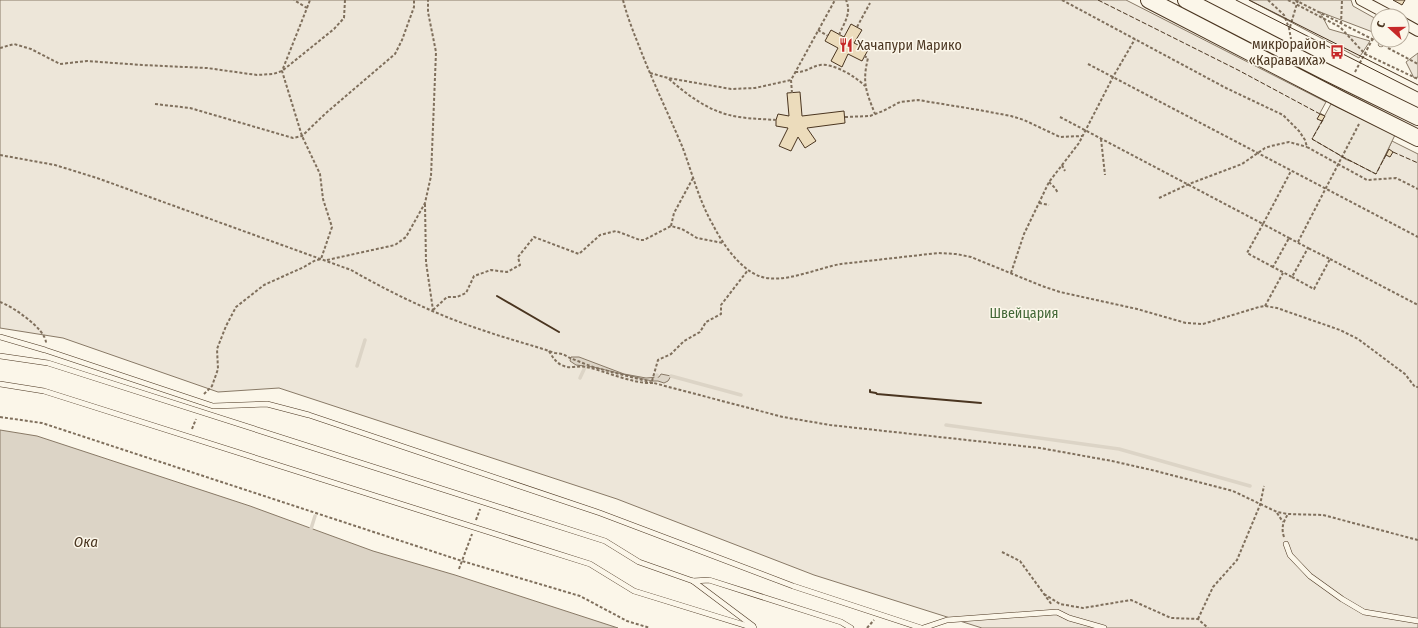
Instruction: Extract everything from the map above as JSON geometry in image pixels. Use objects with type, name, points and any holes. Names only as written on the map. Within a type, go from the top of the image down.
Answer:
[{"type":"main road","points":[[1149,0],[1418,138]]},
{"type":"main road","points":[[1186,0],[1332,75],[1418,117]]},
{"type":"street","points":[[1361,0],[1376,8]]},
{"type":"lane","points":[[0,337],[45,350],[213,406],[267,404],[309,415],[600,512],[793,586],[922,628],[947,620],[1057,612],[1069,618],[1104,628]]},
{"type":"lane","points":[[0,356],[48,364],[605,541],[639,562],[693,581],[755,628]]},
{"type":"lane","points":[[0,384],[44,391],[590,564],[634,590],[755,628]]},
{"type":"lane","points":[[1286,544],[1290,555],[1310,576],[1342,599],[1364,612],[1418,621]]},
{"type":"lane","points":[[693,581],[709,580],[841,622],[851,628]]},
{"type":"path","points":[[294,0],[307,8]]},
{"type":"path","points":[[310,0],[282,71],[302,136],[320,174],[323,199],[332,227],[321,259]]},
{"type":"path","points":[[0,48],[14,44],[31,49],[60,64],[87,61],[207,68],[257,75],[273,74],[282,71],[334,30],[344,18],[345,0]]},
{"type":"path","points":[[155,104],[190,108],[293,138],[302,136],[326,113],[394,54],[402,40],[414,7],[414,0]]},
{"type":"path","points":[[428,0],[428,12],[436,52],[431,176],[425,203],[426,262],[433,310]]},
{"type":"path","points":[[623,0],[650,73],[712,224],[723,243],[748,270],[757,276],[771,279],[794,276],[841,264],[938,253],[956,254],[971,257],[1060,292],[1138,309],[1186,323],[1203,324],[1245,310],[1265,306],[1277,308],[1340,330],[1358,339],[1405,374],[1417,388]]},
{"type":"path","points":[[792,93],[791,80],[835,0]]},
{"type":"path","points":[[839,34],[847,18],[849,10],[846,0]]},
{"type":"path","points":[[1062,0],[1226,88],[1283,115],[1299,131],[1305,140],[1307,147]]},
{"type":"path","points":[[1268,0],[1284,15],[1289,28],[1298,2]]},
{"type":"path","points":[[1288,0],[1298,2],[1370,39]]},
{"type":"path","points":[[1295,0],[1340,27],[1365,54],[1418,79]]},
{"type":"path","points":[[1341,24],[1342,0]]},
{"type":"path","points":[[856,27],[870,3]]},
{"type":"path","points":[[818,30],[828,36]]},
{"type":"path","points":[[1011,273],[1024,234],[1038,203],[1050,182],[1073,152],[1135,39]]},
{"type":"path","points":[[1355,72],[1370,44]]},
{"type":"path","points":[[1393,48],[1418,64]]},
{"type":"path","points":[[864,56],[868,58],[865,72],[865,86],[875,114]]},
{"type":"path","points":[[835,68],[836,64]]},
{"type":"path","points":[[1088,64],[1418,237]]},
{"type":"path","points":[[796,72],[802,72],[821,65],[830,65],[856,78],[865,86]]},
{"type":"path","points":[[650,73],[668,78],[731,89],[754,88],[791,80]]},
{"type":"path","points":[[668,78],[692,98],[714,110],[739,117],[776,120]]},
{"type":"path","points":[[845,117],[861,117],[875,114],[900,102],[918,100],[1011,116],[1024,120],[1060,138],[1082,136]]},
{"type":"path","points":[[1060,117],[1418,305]]},
{"type":"path","points":[[1298,242],[1360,124]]},
{"type":"path","points":[[1101,139],[1105,175]]},
{"type":"path","points":[[1159,198],[1189,184],[1242,164],[1265,148],[1289,142],[1307,147],[1367,180],[1396,178],[1418,189]]},
{"type":"path","points":[[0,155],[55,165],[82,173],[326,260],[351,270],[372,282],[433,310],[484,331],[563,354],[593,367],[652,381],[761,411],[822,424],[1040,448],[1112,461],[1233,491],[1277,512],[1288,514],[1323,515],[1418,540]]},
{"type":"path","points":[[1062,165],[1065,171]]},
{"type":"path","points":[[1291,171],[1247,254],[1314,289],[1330,259]]},
{"type":"path","points":[[671,226],[674,213],[693,178]]},
{"type":"path","points":[[1050,182],[1058,193]]},
{"type":"path","points":[[326,260],[395,245],[406,237],[425,203]]},
{"type":"path","points":[[1038,203],[1049,205]]},
{"type":"path","points":[[433,310],[447,297],[457,297],[466,293],[474,276],[492,270],[507,272],[520,265],[518,257],[534,237],[579,254],[600,235],[616,231],[640,240],[644,240],[671,226],[697,238],[723,243]]},
{"type":"path","points":[[1273,267],[1289,238]]},
{"type":"path","points":[[1292,277],[1308,248]]},
{"type":"path","points":[[198,401],[212,386],[218,369],[218,350],[226,326],[236,307],[264,285],[321,259]]},
{"type":"path","points":[[652,381],[658,360],[671,354],[684,341],[700,332],[706,322],[721,314],[721,305],[748,270]]},
{"type":"path","points":[[1265,306],[1283,273]]},
{"type":"path","points":[[0,302],[8,305],[40,330],[46,340],[45,350]]},
{"type":"path","points":[[549,351],[553,358],[565,367],[584,366],[622,377],[649,383],[656,383]]},
{"type":"path","points":[[189,437],[199,412]]},
{"type":"path","points":[[0,417],[42,423],[455,559],[580,596],[627,621],[650,628]]},
{"type":"path","points":[[1198,619],[1213,587],[1237,560],[1260,505],[1264,486]]},
{"type":"path","points":[[1277,512],[1283,522]]},
{"type":"path","points":[[1286,544],[1282,533],[1283,522],[1288,514]]},
{"type":"path","points":[[1002,552],[1020,562],[1057,612]]},
{"type":"path","points":[[1044,594],[1060,604],[1083,608],[1131,600],[1171,618],[1198,619],[1208,628]]},
{"type":"green space","name":"Швейцария","points":[[0,0],[1126,0],[1326,102],[1320,113],[1325,116],[1319,128],[1329,144],[1342,157],[1361,163],[1383,161],[1392,141],[1418,154],[1418,628],[982,628],[814,575],[617,499],[279,388],[218,392],[63,338],[0,328]]},
{"type":"green space","points":[[1249,0],[1351,0],[1353,6],[1370,16],[1370,31],[1320,12],[1329,29],[1370,41],[1359,58]]},
{"type":"green space","points":[[1418,53],[1418,77],[1414,78],[1406,62]]},
{"type":"shaded area","points":[[1331,104],[1395,135],[1376,174],[1312,139]]},
{"type":"water","points":[[571,357],[579,357],[624,374],[646,378],[659,377],[661,374],[671,376],[668,381],[664,383],[652,381],[593,367],[576,365],[570,361]]},
{"type":"water","name":"Ока","points":[[0,430],[37,436],[250,506],[373,551],[455,575],[618,628],[0,628]]},
{"type":"building","points":[[1393,0],[1405,0],[1402,5]]},
{"type":"building","points":[[851,24],[862,30],[854,43],[868,50],[862,61],[848,54],[842,67],[831,61],[838,48],[825,41],[831,30],[844,37]]},
{"type":"building","points":[[800,92],[802,116],[844,111],[845,123],[807,128],[816,141],[805,148],[798,137],[791,151],[779,146],[788,128],[776,126],[776,120],[778,114],[789,116],[787,93]]},
{"type":"building","points":[[1320,114],[1325,116],[1322,121],[1317,119]]},
{"type":"building","points":[[1389,149],[1393,152],[1390,157],[1386,155]]},
{"type":"waterway","points":[[357,366],[365,340]]},
{"type":"waterway","points":[[580,378],[586,365]]},
{"type":"waterway","points":[[671,376],[741,395]]},
{"type":"waterway","points":[[946,425],[1119,449],[1250,486]]},
{"type":"waterway","points":[[310,532],[315,516]]},
{"type":"tram line","points":[[1236,0],[1418,92]]},
{"type":"tram line","points":[[1249,0],[1418,85]]},
{"type":"fence","points":[[1098,0],[1238,70],[1320,114]]},
{"type":"fence","points":[[1323,120],[1312,139],[1343,157],[1376,174],[1386,155]]},
{"type":"fence","points":[[1393,152],[1418,163]]},
{"type":"wall","points":[[497,296],[559,332]]},
{"type":"wall","points":[[870,390],[870,392],[877,394],[981,403]]},
{"type":"place","name":"Хачапури Марико","points":[[846,45]]},
{"type":"place","name":"микрорайон «Караваиха»","points":[[1337,52]]}]
